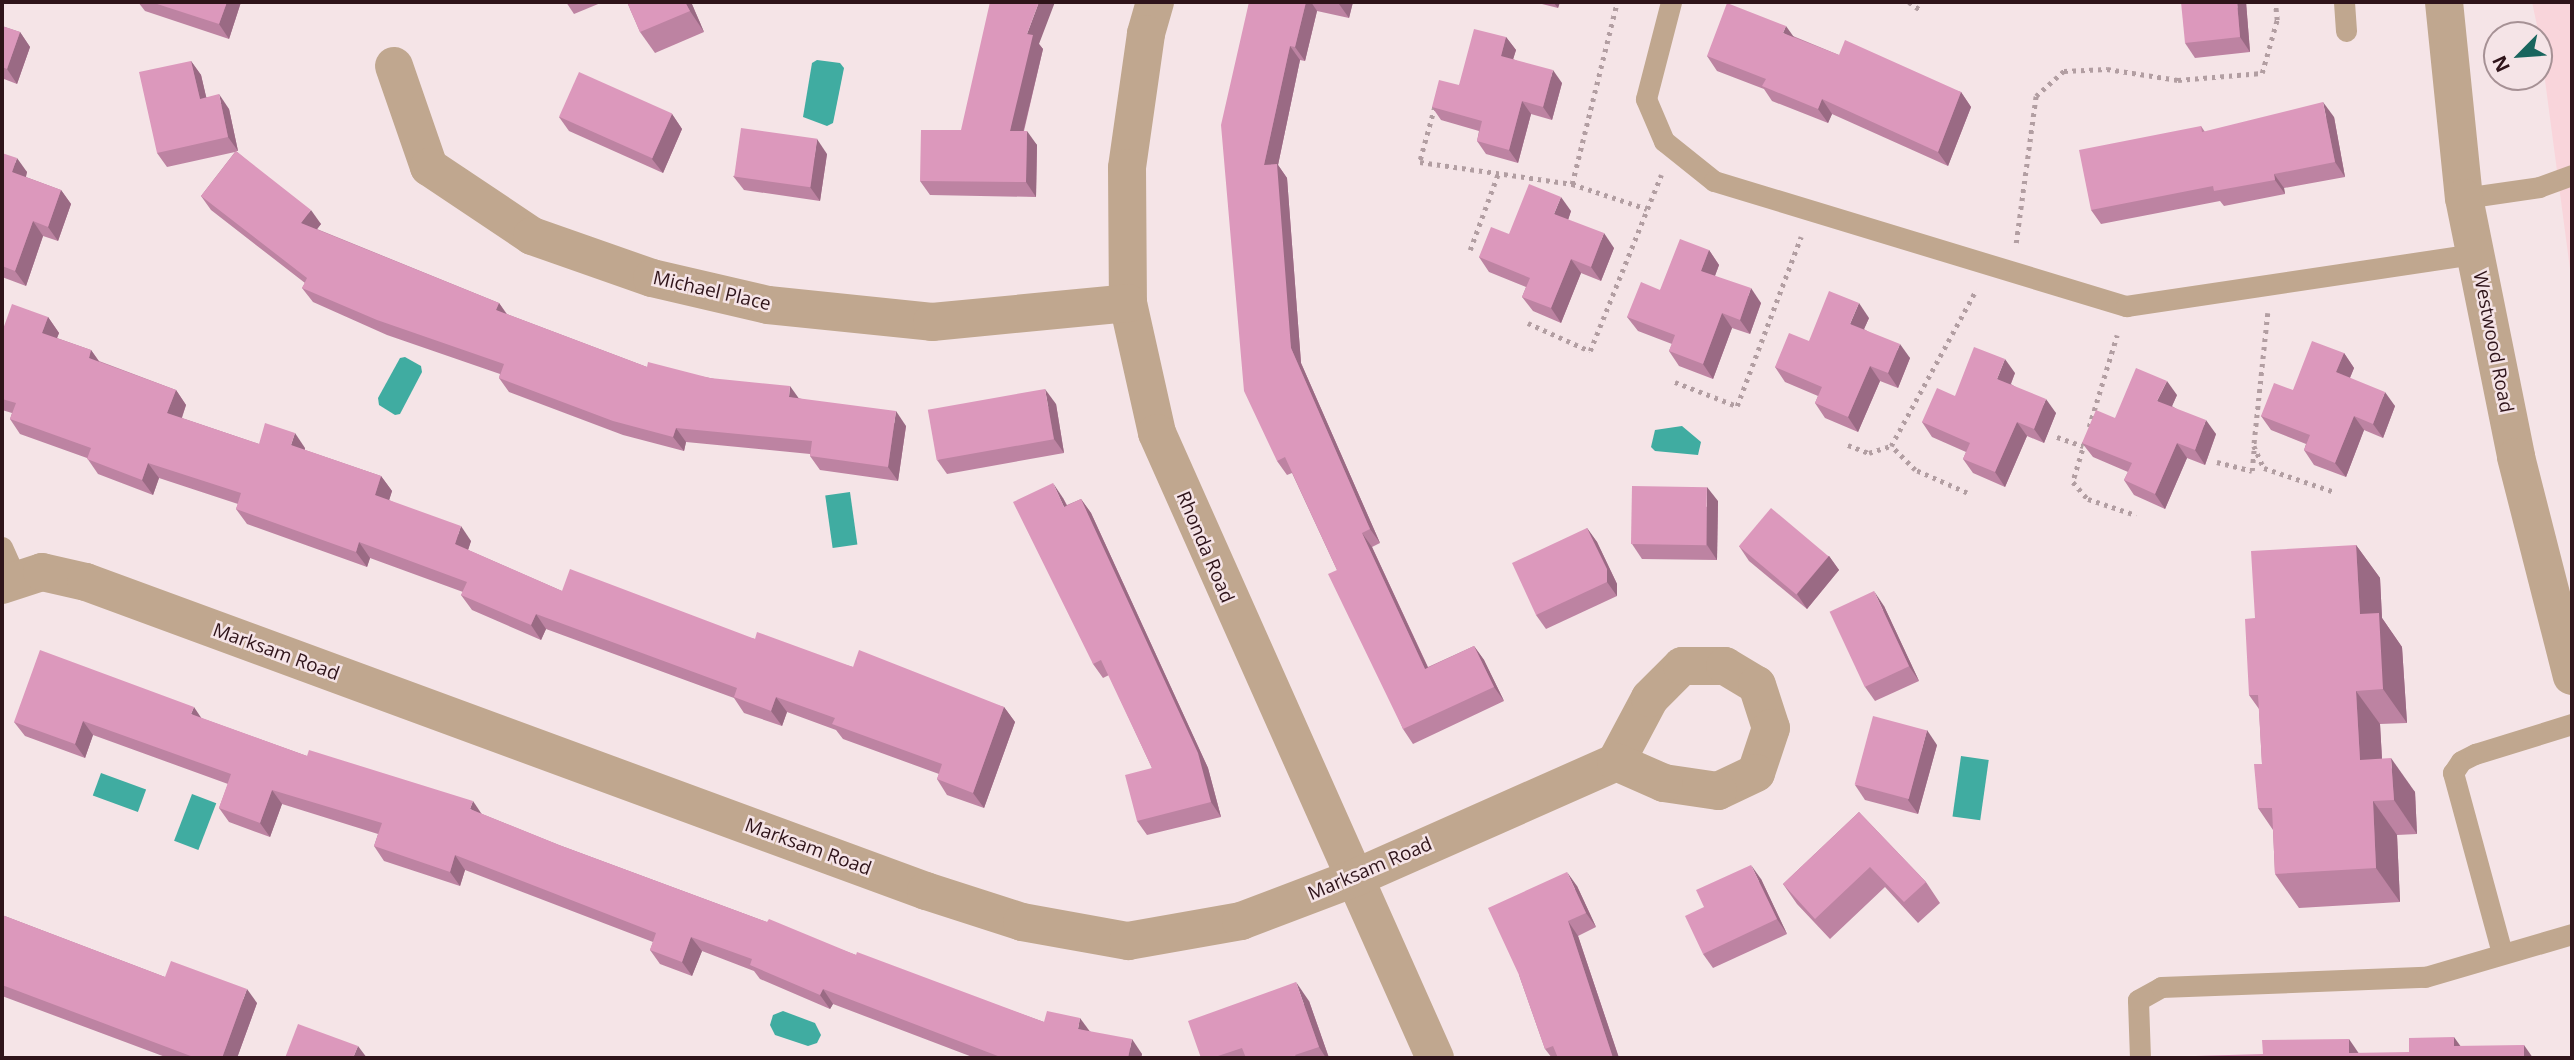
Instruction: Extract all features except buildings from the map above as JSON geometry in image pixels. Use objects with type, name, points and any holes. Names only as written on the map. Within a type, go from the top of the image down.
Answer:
[{"type":"street","name":"Rhonda Road","points":[[1155,2],[1127,168],[1128,303],[1157,433],[1220,583],[1357,877],[1435,1058]]},
{"type":"street","name":"Westwood Road","points":[[2444,2],[2464,198],[2516,457],[2572,676]]},
{"type":"street","name":"Michael Place","points":[[394,66],[429,167],[531,236],[652,278],[768,305],[932,322],[1128,303]]},
{"type":"street","name":"Marksam Road","points":[[7,571],[42,572],[86,582],[1022,922],[1128,941],[1241,921],[1357,877],[1616,762]]},
{"type":"lane","points":[[1671,2],[1646,99],[1664,141],[1714,181],[2126,306],[2476,254]]},
{"type":"lane","points":[[2344,2],[2346,31]]},
{"type":"lane","points":[[2464,198],[2539,187],[2572,175]]},
{"type":"lane","points":[[2502,953],[2453,773],[2461,761],[2475,754],[2572,724]]},
{"type":"lane","points":[[2140,1058],[2138,1000],[2161,987],[2425,977],[2572,934]]},
{"type":"path","points":[[1572,184],[1617,2]]},
{"type":"path","points":[[1909,2],[1922,11]]},
{"type":"path","points":[[2012,272],[2036,96],[2064,71],[2107,69],[2178,80],[2262,73],[2277,20],[2275,2]]},
{"type":"path","points":[[1435,104],[1420,162],[1572,184],[1647,209]]},
{"type":"path","points":[[1528,323],[1590,351],[1672,147]]},
{"type":"path","points":[[1470,250],[1498,174]]},
{"type":"path","points":[[1675,382],[1737,406],[1811,211]]},
{"type":"path","points":[[1848,445],[1869,453],[1891,446],[1989,266]]},
{"type":"path","points":[[2217,461],[2252,471],[2272,283]]},
{"type":"path","points":[[2126,306],[2073,482],[2088,499],[2136,514]]},
{"type":"path","points":[[2057,437],[2083,446]]},
{"type":"path","points":[[1891,446],[1914,470],[1967,493]]},
{"type":"path","points":[[2254,446],[2264,468],[2332,492]]},
{"type":"shaded area","points":[[2532,2],[2572,2],[2572,284],[2546,91],[2553,91],[2553,21],[2536,21]]},
{"type":"water","points":[[817,60],[840,63],[844,68],[833,123],[827,126],[803,117],[812,63]]},
{"type":"water","points":[[405,357],[421,366],[422,372],[400,414],[395,415],[379,405],[378,398],[400,358]]},
{"type":"water","points":[[1682,426],[1701,442],[1698,455],[1655,451],[1651,447],[1655,430]]},
{"type":"water","points":[[850,492],[857,544],[833,548],[825,495]]},
{"type":"water","points":[[1961,756],[1989,760],[1980,820],[1953,816]]},
{"type":"water","points":[[101,773],[146,789],[138,812],[93,796]]},
{"type":"water","points":[[192,794],[216,803],[198,850],[174,841]]},
{"type":"water","points":[[783,1011],[815,1023],[821,1035],[817,1043],[808,1046],[775,1035],[770,1025],[773,1015]]}]
